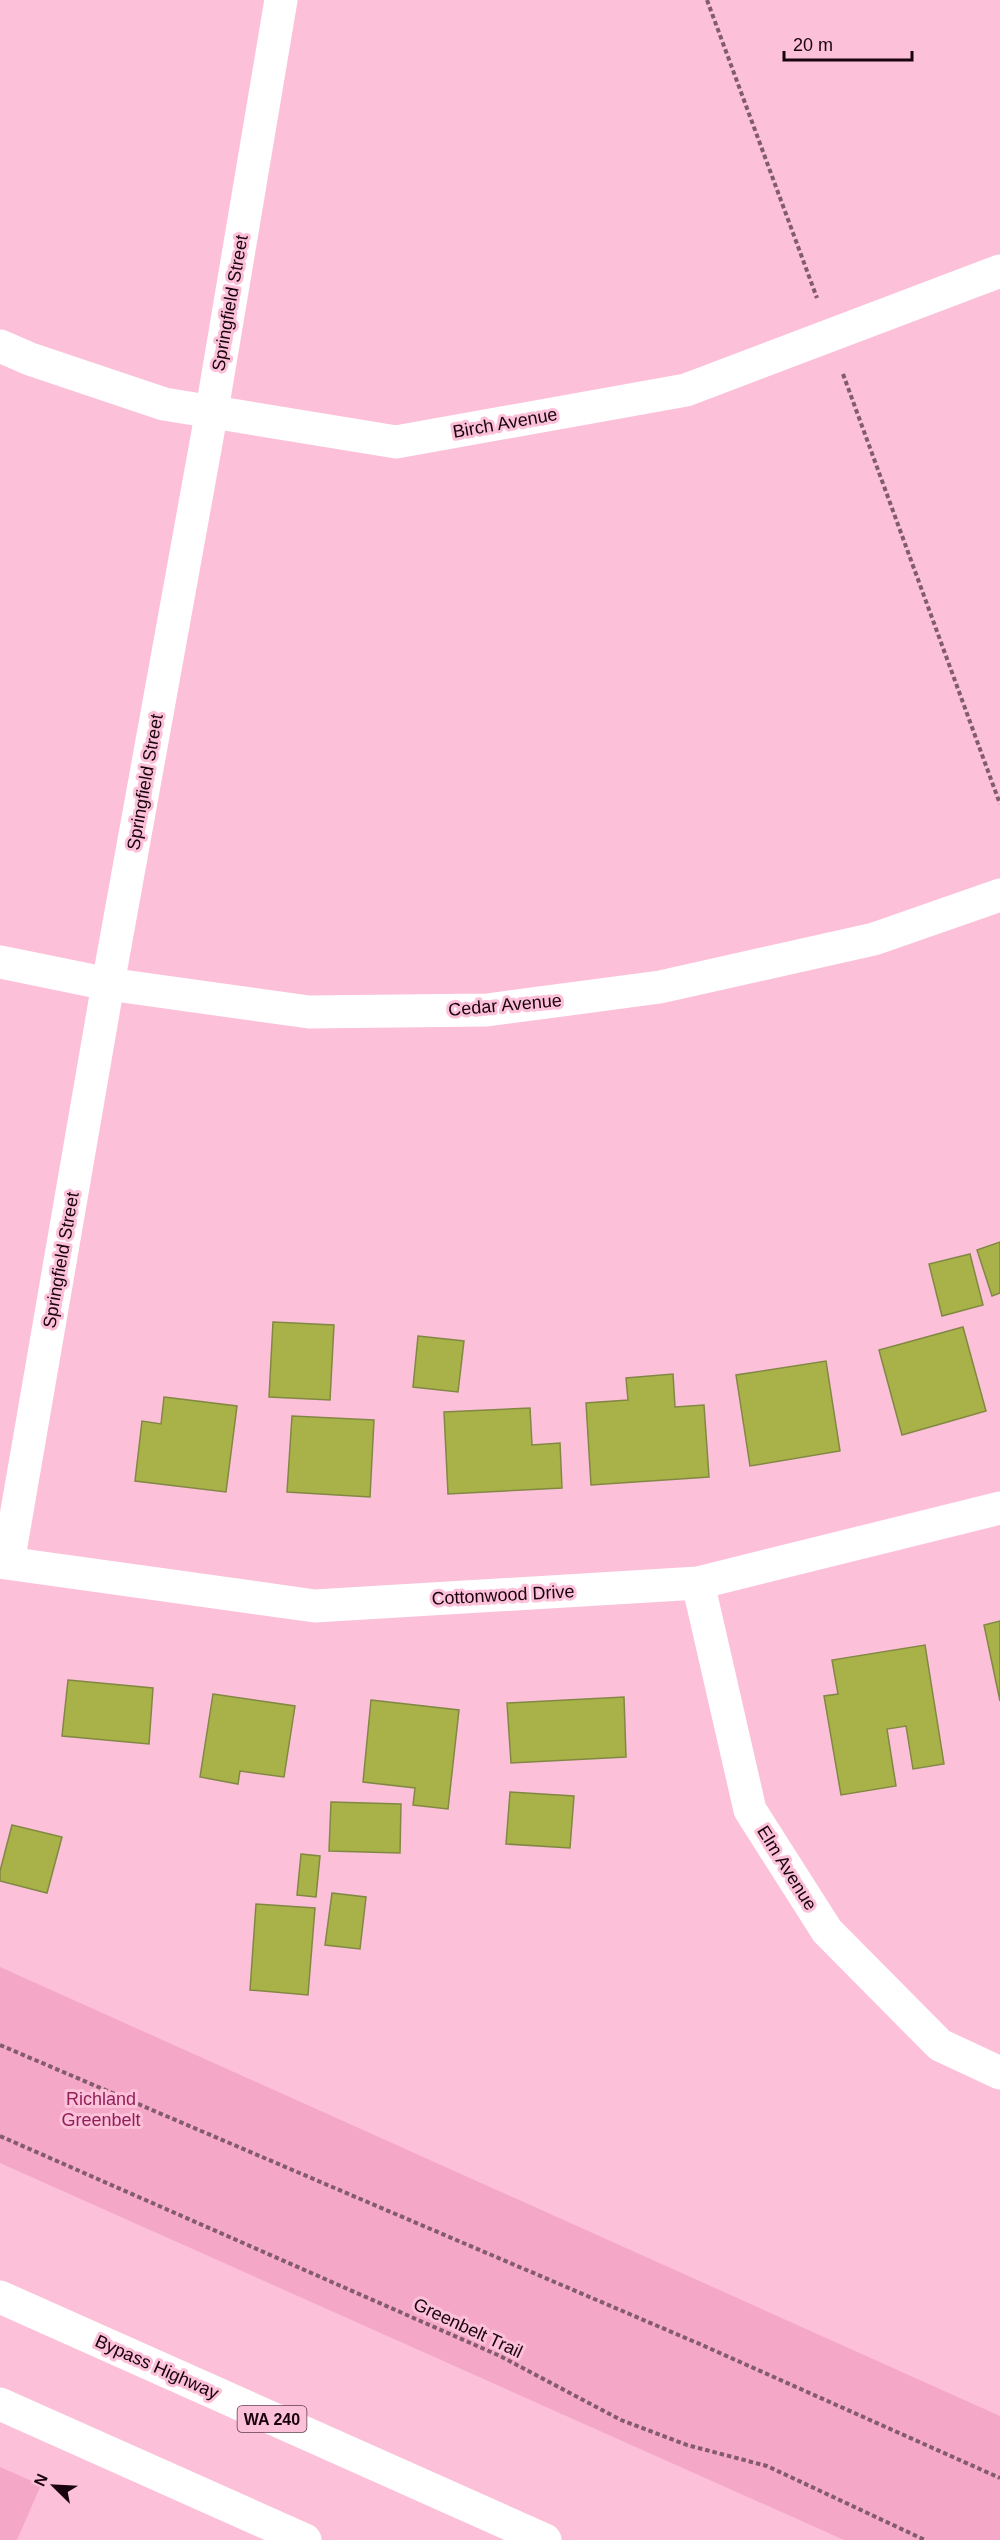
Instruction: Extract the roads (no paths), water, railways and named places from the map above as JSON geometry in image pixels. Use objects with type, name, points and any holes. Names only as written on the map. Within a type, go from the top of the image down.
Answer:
[{"type":"main road","name":"Springfield Street","points":[[4,1562],[212,410],[281,0]]},
{"type":"main road","name":"Birch Avenue","points":[[0,346],[30,359],[164,404],[212,410],[396,442],[686,390],[1000,272]]},
{"type":"main road","name":"Cedar Avenue","points":[[0,962],[108,984],[309,1012],[487,1010],[660,987],[874,939],[1000,895]]},
{"type":"main road","name":"Cottonwood Drive","points":[[4,1562],[315,1606],[698,1583],[1000,1508]]},
{"type":"main road","name":"Elm Avenue","points":[[698,1583],[750,1810],[827,1930],[940,2045],[1000,2073]]},
{"type":"main road","name":"Bypass Highway","points":[[0,2297],[545,2540]]},
{"type":"main road","points":[[0,2404],[305,2540]]},
{"type":"park label","name":"Richland Greenbelt","points":[[101,2109]]}]
